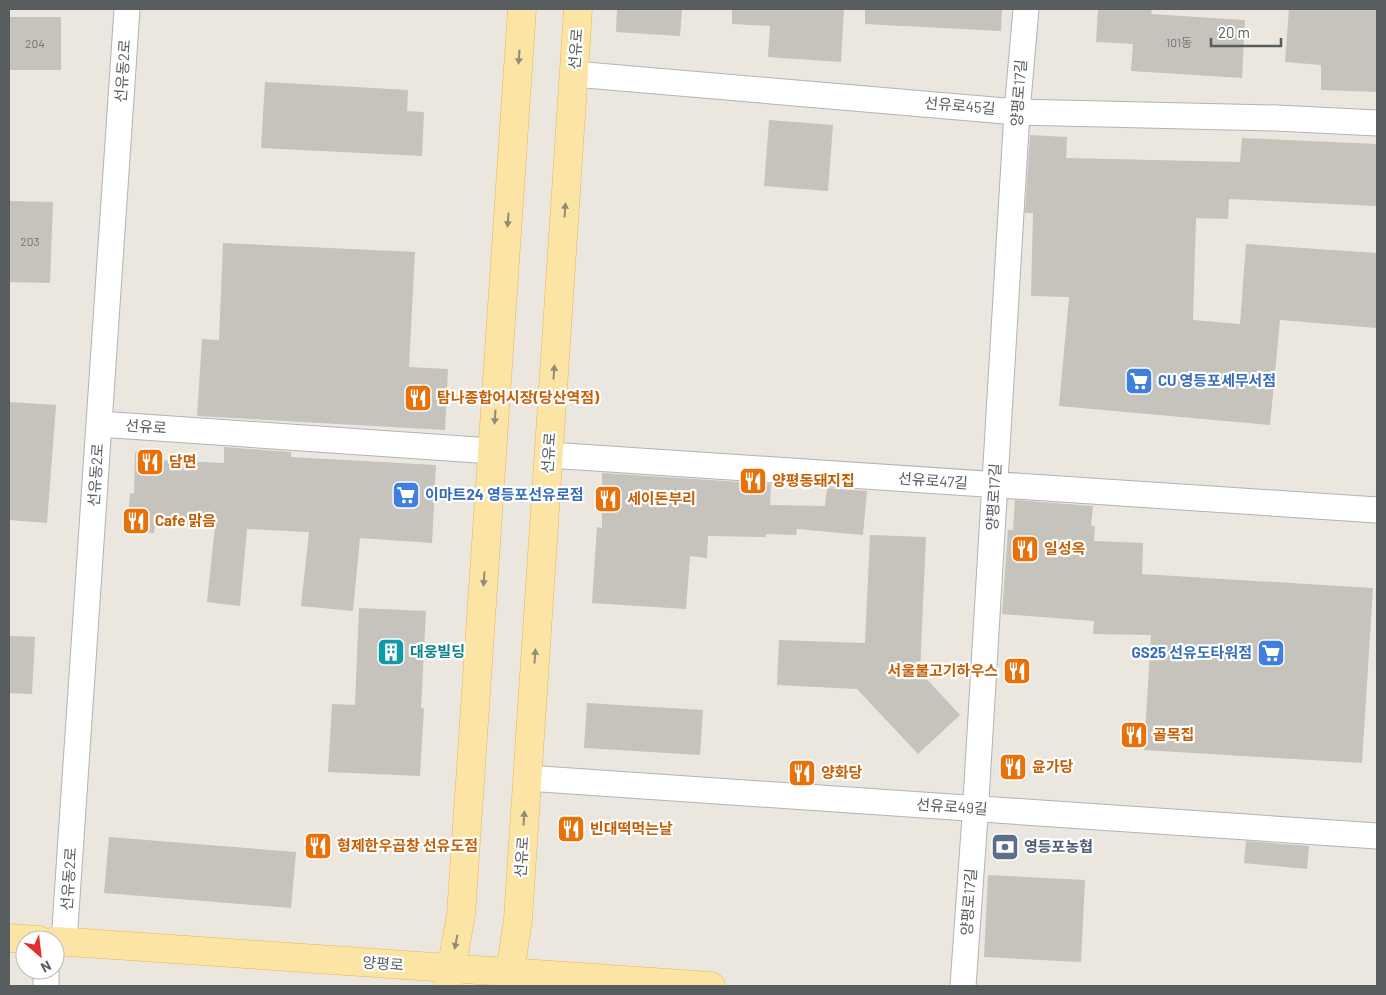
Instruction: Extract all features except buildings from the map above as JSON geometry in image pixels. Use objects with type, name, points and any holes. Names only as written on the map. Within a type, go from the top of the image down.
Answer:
[{"type":"main road","points":[[449,978],[461,915],[522,9]]},
{"type":"main road","name":"선유로","points":[[509,980],[518,920],[578,9]]},
{"type":"main road","name":"양평로","points":[[65,942],[449,978],[711,986]]},
{"type":"street","name":"선유동2로","points":[[54,930],[99,424],[127,9]]},
{"type":"street","name":"양평로17길","points":[[963,986],[976,808],[1017,112],[1026,9]]},
{"type":"street","name":"선유로45길","points":[[574,74],[1017,112],[1276,118],[1377,123]]},
{"type":"street","name":"선유로","points":[[99,424],[492,451]]},
{"type":"street","name":"선유로47길","points":[[549,454],[1377,510]]},
{"type":"street","name":"선유로49길","points":[[527,778],[1377,836]]},
{"type":"place","name":"CU 영등포세무서점","points":[[1139,381]]},
{"type":"place","name":"탐나종합어시장(당산역점)","points":[[418,398]]},
{"type":"place","name":"담면","points":[[150,462]]},
{"type":"place","name":"양평동돼지집","points":[[753,481]]},
{"type":"place","name":"이마트24 영등포선유로점","points":[[406,495]]},
{"type":"place","name":"세이돈부리","points":[[608,499]]},
{"type":"place","name":"Cafe 맑음","points":[[136,521]]},
{"type":"place","name":"일성옥","points":[[1025,549]]},
{"type":"place","name":"대웅빌딩","points":[[391,652]]},
{"type":"place","name":"GS25 선유도타워점","points":[[1271,653]]},
{"type":"place","name":"서울불고기하우스","points":[[1017,671]]},
{"type":"place","name":"골목집","points":[[1134,735]]},
{"type":"place","name":"윤가당","points":[[1013,767]]},
{"type":"place","name":"양화당","points":[[802,773]]},
{"type":"place","name":"빈대떡먹는날","points":[[571,829]]},
{"type":"place","name":"형제한우곱창 선유도점","points":[[318,846]]},
{"type":"place","name":"영등포농협","points":[[1005,847]]}]
